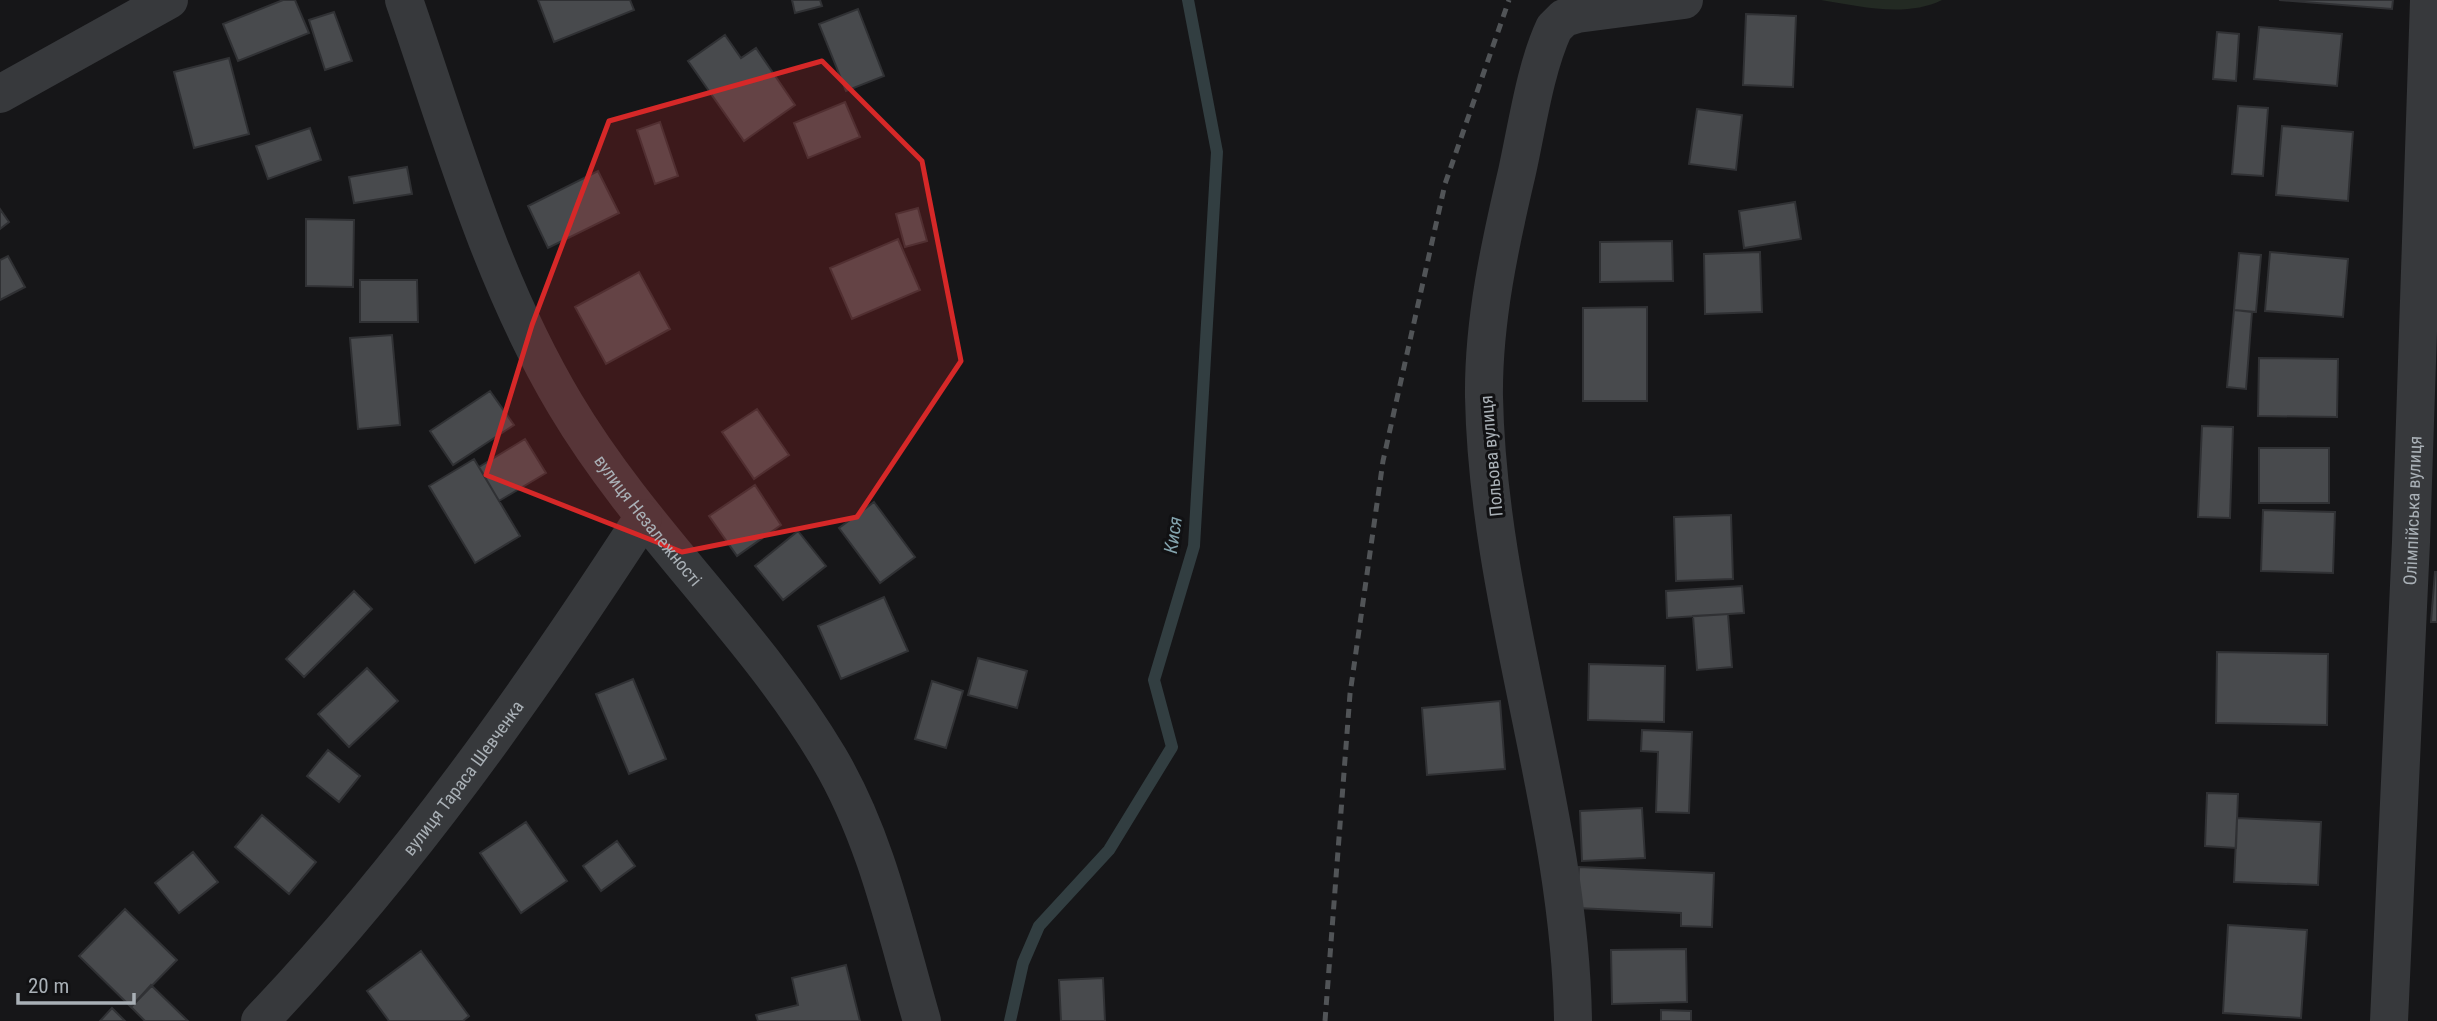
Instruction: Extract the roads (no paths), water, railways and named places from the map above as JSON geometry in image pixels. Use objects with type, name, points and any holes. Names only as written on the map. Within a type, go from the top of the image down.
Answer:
[{"type":"street","points":[[0,94],[169,0]]},
{"type":"street","name":"вулиця Незалежності","points":[[404,0],[484,238],[510,300],[567,407],[643,518],[757,655],[804,718],[839,777],[872,851],[922,1021]]},
{"type":"street","name":"Польова вулиця","points":[[1573,1021],[1560,871],[1494,509],[1484,396],[1489,326],[1507,215],[1554,28],[1564,18],[1577,13],[1619,11],[1684,0]]},
{"type":"street","name":"Олімпійська вулиця","points":[[2389,1021],[2424,543],[2429,0]]},
{"type":"street","name":"вулиця Тараса Шевченка","points":[[260,1021],[387,877],[478,761],[551,660],[643,518]]},
{"type":"waterway","name":"Кися","points":[[1010,1021],[1023,963],[1039,926],[1109,850],[1172,747],[1154,680],[1194,546],[1217,152],[1188,0]]},
{"type":"railway","points":[[1325,1021],[1350,694],[1383,461],[1445,184],[1509,0]]}]
